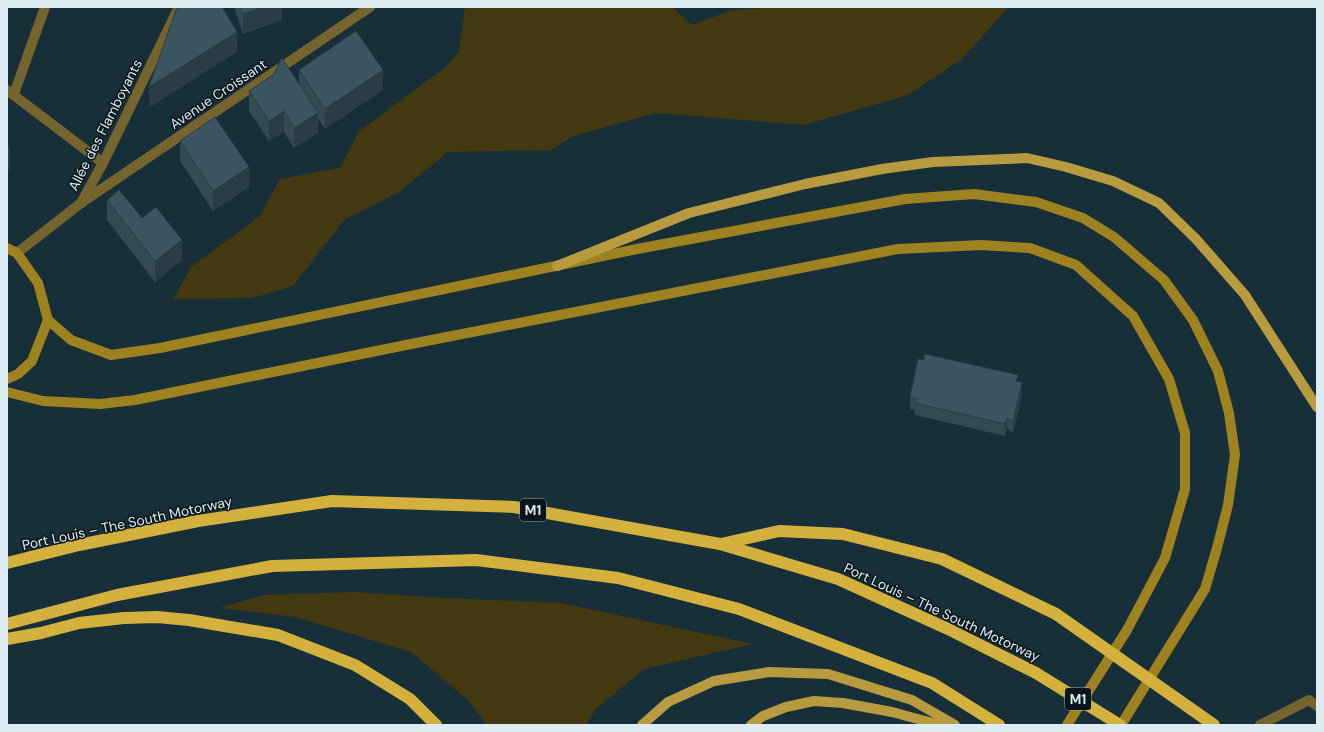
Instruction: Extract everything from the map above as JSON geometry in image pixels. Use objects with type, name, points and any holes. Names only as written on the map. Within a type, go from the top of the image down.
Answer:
[{"type":"highway","name":"Port Louis – The South Motorway","points":[[7,563],[79,545],[198,521],[332,501],[514,507],[720,544],[838,579],[948,628],[1036,673],[1121,725]]},
{"type":"highway","points":[[720,544],[779,531],[844,534],[942,559],[1056,614],[1214,725]]},
{"type":"highway","points":[[7,624],[118,595],[272,566],[476,560],[618,578],[739,609],[932,683],[999,725]]},
{"type":"highway","points":[[7,639],[41,633],[79,623],[124,618],[157,617],[189,620],[278,635],[355,665],[410,699],[436,725]]},
{"type":"main road","points":[[557,266],[689,213],[805,184],[882,169],[932,162],[986,161],[1027,158],[1066,167],[1113,181],[1159,203],[1196,239],[1245,295],[1317,407]]},
{"type":"main road","points":[[642,725],[668,702],[714,681],[769,672],[828,674],[912,700],[955,725]]},
{"type":"main road","points":[[751,725],[763,716],[786,707],[814,701],[844,703],[871,708],[940,725]]},
{"type":"street","points":[[45,7],[10,92],[103,163]]},
{"type":"street","name":"Allée des Flamboyants","points":[[17,253],[81,203],[103,163],[179,7]]},
{"type":"street","name":"Avenue Croissant","points":[[81,203],[370,7]]},
{"type":"street","points":[[7,248],[17,253],[38,283],[48,320],[71,340],[110,355],[160,348],[637,249],[905,199],[974,194],[1036,202],[1083,218],[1114,237],[1164,280],[1193,320],[1218,371],[1229,413],[1235,455],[1228,504],[1205,589],[1121,725]]},
{"type":"street","points":[[7,392],[43,401],[100,404],[135,400],[406,345],[898,249],[981,245],[1030,248],[1076,265],[1133,316],[1169,379],[1185,433],[1185,489],[1165,558],[1128,630],[1067,725]]},
{"type":"street","points":[[7,379],[18,374],[32,361],[48,320]]},
{"type":"street","points":[[1260,725],[1309,700],[1317,706]]},
{"type":"shaded area","points":[[465,7],[672,7],[692,25],[731,10],[785,7],[1009,7],[962,59],[908,95],[804,125],[656,113],[573,136],[551,150],[448,152],[399,192],[344,220],[293,286],[252,298],[173,299],[192,266],[260,216],[280,179],[340,168],[359,131],[446,67],[459,51]]},
{"type":"shaded area","points":[[355,592],[444,598],[561,603],[753,644],[644,669],[596,709],[586,725],[487,725],[468,700],[411,652],[295,617],[220,608],[264,595]]},
{"type":"building","points":[[177,7],[222,7],[237,32],[149,87]]},
{"type":"building","points":[[241,7],[263,7],[243,14]]},
{"type":"building","points":[[356,31],[383,70],[325,109],[299,70]]},
{"type":"building","points":[[282,58],[318,113],[294,128],[284,111],[269,121],[249,91],[274,74]]},
{"type":"building","points":[[215,117],[249,167],[213,191],[180,141]]},
{"type":"building","points":[[119,190],[142,218],[156,207],[182,240],[155,261],[107,200]]},
{"type":"building","points":[[925,354],[1018,375],[1016,381],[1022,383],[1013,421],[1007,418],[1005,424],[915,403],[916,399],[910,397],[918,359],[924,360]]}]
